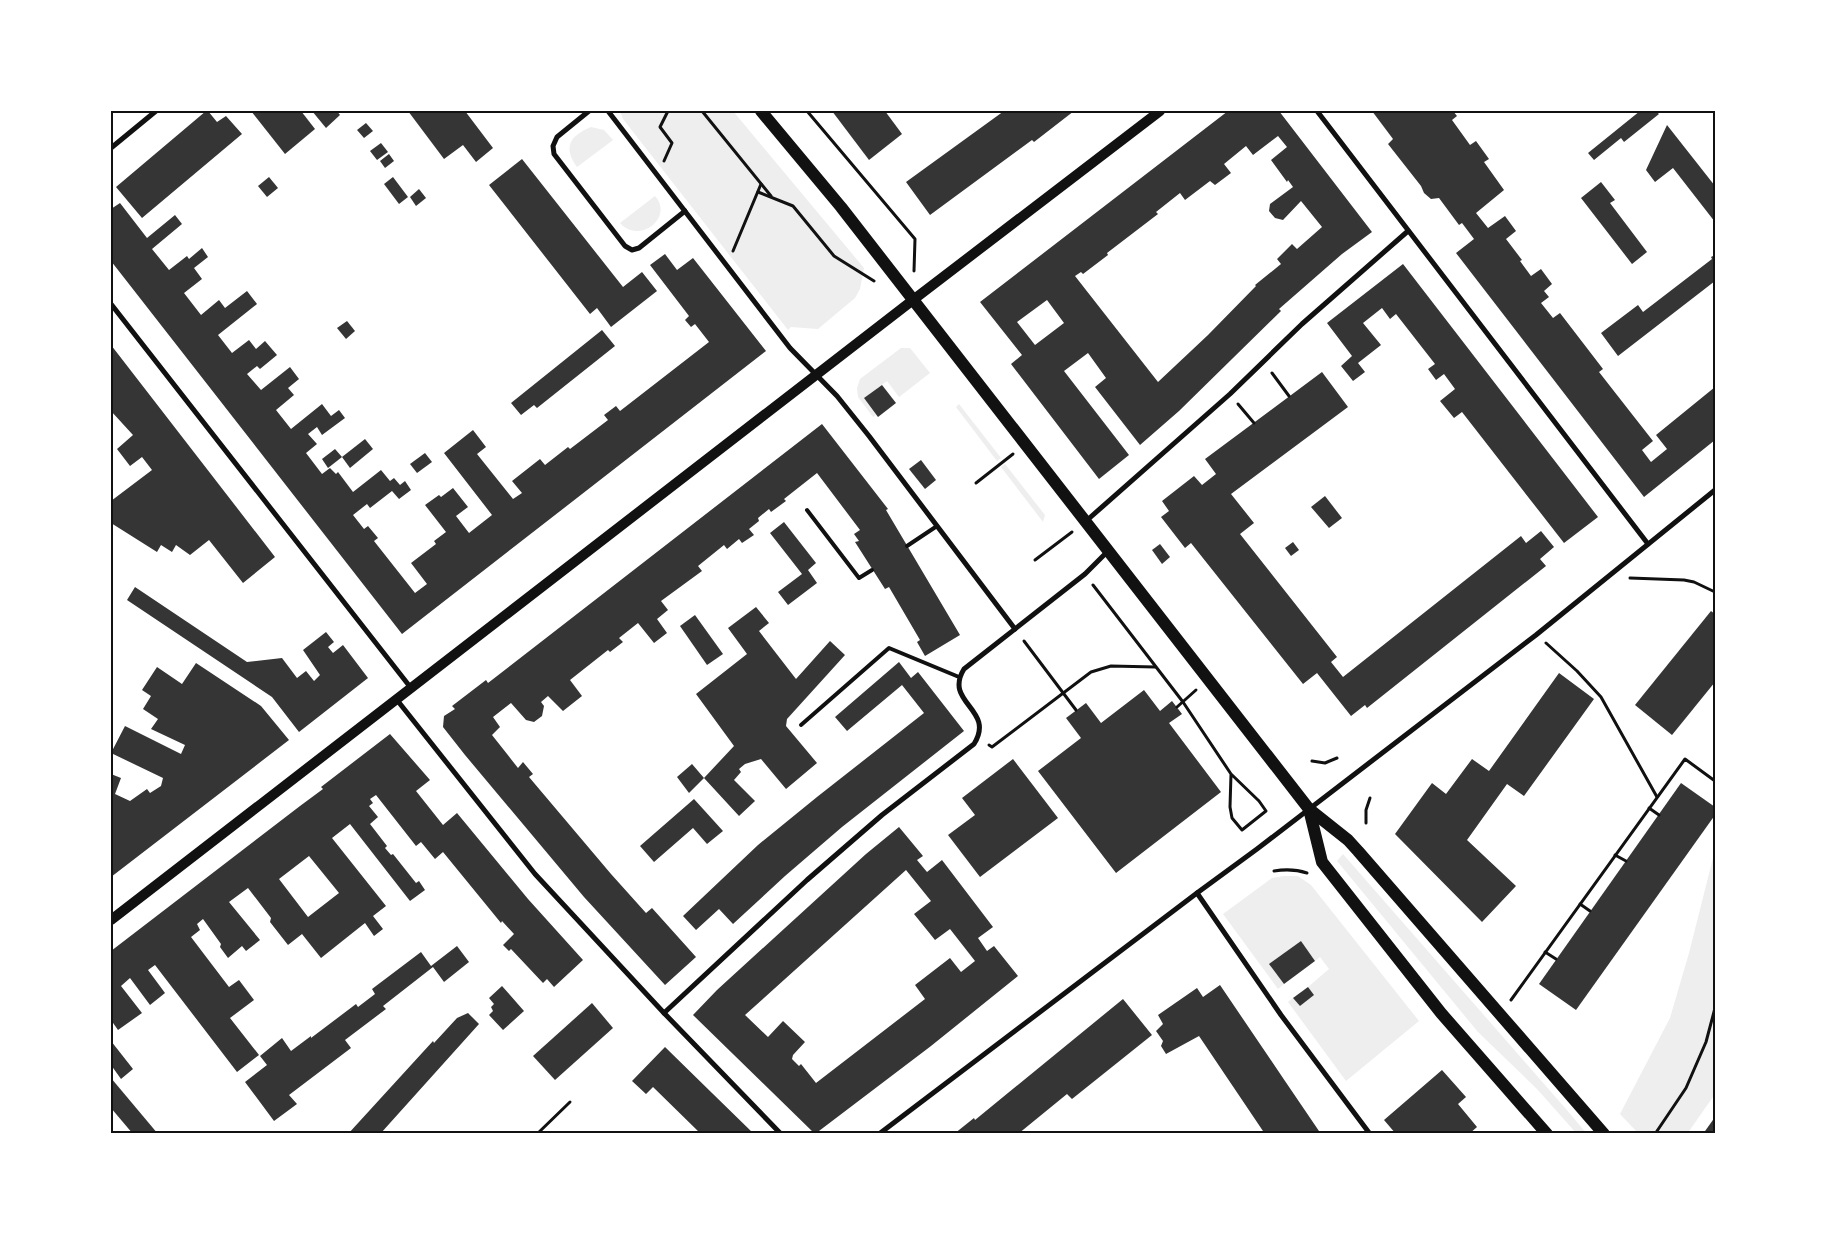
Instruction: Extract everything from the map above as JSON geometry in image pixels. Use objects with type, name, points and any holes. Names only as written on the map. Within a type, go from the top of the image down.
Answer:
[{"type":"main road","points":[[761,111],[841,207],[1024,445],[1309,809],[1353,845],[1604,1134]]},
{"type":"main road","points":[[111,920],[1160,111]]},
{"type":"main road","points":[[1309,809],[1322,862],[1441,1013],[1547,1134]]},
{"type":"street","points":[[111,148],[156,111]]},
{"type":"street","points":[[589,111],[557,137],[553,146],[554,154],[625,246],[632,250],[639,248],[685,211]]},
{"type":"street","points":[[608,111],[790,348],[837,396],[1015,629]]},
{"type":"street","points":[[1316,111],[1648,544]]},
{"type":"street","points":[[1085,522],[1230,394],[1302,324],[1408,231]]},
{"type":"street","points":[[111,304],[411,688]]},
{"type":"street","points":[[879,1134],[1309,809],[1536,634],[1715,490]]},
{"type":"street","points":[[1710,494],[1715,500]]},
{"type":"street","points":[[664,1013],[807,880],[882,815],[974,744],[979,735],[980,726],[977,716],[960,693],[958,686],[959,677],[964,669],[1085,574],[1108,551]]},
{"type":"street","points":[[397,700],[536,874],[664,1013],[781,1134]]},
{"type":"street","points":[[1197,893],[1281,1015],[1370,1134]]},
{"type":"lane","points":[[807,510],[859,578],[872,570]]},
{"type":"lane","points":[[907,546],[937,526]]},
{"type":"lane","points":[[801,725],[889,648],[959,677]]},
{"type":"path","points":[[658,176],[672,143],[660,127],[668,111]]},
{"type":"path","points":[[702,111],[772,198]]},
{"type":"path","points":[[807,111],[914,239],[913,300]]},
{"type":"path","points":[[727,266],[761,184]]},
{"type":"path","points":[[758,192],[793,206],[834,256],[864,277],[881,284]]},
{"type":"path","points":[[1263,361],[1289,396]]},
{"type":"path","points":[[1230,394],[1254,423]]},
{"type":"path","points":[[976,483],[1024,445]]},
{"type":"path","points":[[1035,560],[1085,522]]},
{"type":"path","points":[[1612,573],[1637,579],[1684,580],[1694,582],[1715,592]]},
{"type":"path","points":[[1085,574],[1183,702],[1232,774],[1259,801],[1266,811],[1242,830],[1232,818],[1230,807],[1232,774]]},
{"type":"path","points":[[1015,629],[1076,710]]},
{"type":"path","points":[[1536,634],[1577,671],[1601,697],[1658,797]]},
{"type":"path","points":[[979,735],[992,747],[1091,672],[1111,666],[1156,667]]},
{"type":"path","points":[[1177,707],[1207,679]]},
{"type":"path","points":[[1312,761],[1325,763],[1338,758]]},
{"type":"path","points":[[1501,1015],[1685,759],[1715,781]]},
{"type":"path","points":[[1366,823],[1366,810],[1370,798]]},
{"type":"path","points":[[1650,808],[1659,815]]},
{"type":"path","points":[[1615,855],[1626,862]]},
{"type":"path","points":[[1274,871],[1285,869],[1297,870],[1309,874]]},
{"type":"path","points":[[1580,904],[1590,911]]},
{"type":"path","points":[[1545,952],[1556,960]]},
{"type":"path","points":[[1655,1134],[1686,1088],[1706,1042],[1715,1008]]},
{"type":"path","points":[[537,1134],[570,1102]]},
{"type":"shaded area","points":[[620,111],[733,111],[864,268],[860,289],[855,298],[818,329],[791,327],[788,330],[623,119]]},
{"type":"shaded area","points":[[591,127],[604,130],[613,140],[577,167],[570,154],[570,143],[578,134]]},
{"type":"shaded area","points":[[655,196],[660,204],[660,212],[658,220],[652,226],[645,230],[637,231],[628,229],[620,223]]},
{"type":"shaded area","points":[[901,348],[910,348],[930,373],[899,397],[887,381],[864,398],[876,415],[873,417],[858,397],[857,388],[860,379]]},
{"type":"shaded area","points":[[959,404],[1001,458],[997,461],[956,407]]},
{"type":"shaded area","points":[[1005,464],[1045,515],[1043,522],[1001,467]]},
{"type":"shaded area","points":[[1715,850],[1715,1094],[1687,1134],[1639,1134],[1620,1114],[1670,1018],[1689,953]]},
{"type":"shaded area","points":[[1343,854],[1587,1134],[1577,1134],[1537,1089],[1478,1032],[1337,861]]},
{"type":"shaded area","points":[[1298,876],[1311,885],[1419,1021],[1346,1081],[1288,1002],[1293,998],[1300,1006],[1314,995],[1308,987],[1329,969],[1320,957],[1315,961],[1301,941],[1270,964],[1284,984],[1278,989],[1223,914],[1272,878]]},
{"type":"building","points":[[206,111],[217,122],[226,116],[242,134],[142,218],[116,187]]},
{"type":"building","points":[[251,111],[301,111],[315,129],[285,154]]},
{"type":"building","points":[[312,111],[337,111],[340,115],[326,128]]},
{"type":"building","points":[[408,111],[465,111],[493,148],[476,162],[463,145],[444,159]]},
{"type":"building","points":[[832,111],[885,111],[902,134],[869,160]]},
{"type":"building","points":[[1004,111],[1074,111],[1034,142],[1032,140],[930,215],[906,182]]},
{"type":"building","points":[[1228,111],[1279,111],[1372,232],[1342,254],[1279,309],[1281,311],[1179,411],[1140,445],[1095,387],[1106,378],[1088,353],[1064,371],[1129,455],[1099,479],[1011,364],[1022,355],[980,302]],"holes":[[[1278,136],[1287,147],[1271,160],[1293,187],[1270,204],[1269,211],[1275,218],[1283,220],[1301,201],[1322,227],[1297,249],[1292,244],[1277,259],[1281,264],[1255,285],[1208,335],[1158,382],[1075,276],[1081,272],[1083,274],[1108,255],[1107,253],[1158,214],[1156,212],[1180,193],[1185,200],[1210,181],[1215,185],[1231,173],[1224,164],[1246,146],[1253,155]],[[1047,300],[1064,323],[1035,345],[1017,322]]]},
{"type":"building","points":[[1372,111],[1453,111],[1457,116],[1452,120],[1470,145],[1476,141],[1489,159],[1484,162],[1504,190],[1476,213],[1488,228],[1505,216],[1516,231],[1506,239],[1522,260],[1520,261],[1531,276],[1541,269],[1552,284],[1544,291],[1549,297],[1541,303],[1553,318],[1560,313],[1603,369],[1599,372],[1653,441],[1642,450],[1651,462],[1667,449],[1656,435],[1715,387],[1715,440],[1644,497],[1456,253],[1474,239],[1462,223],[1459,225],[1439,198],[1431,199],[1424,193],[1421,186],[1388,144],[1393,139]]},
{"type":"building","points":[[1640,111],[1656,111],[1659,114],[1624,142],[1621,138],[1594,160],[1588,153]]},
{"type":"building","points":[[366,123],[373,131],[364,138],[357,130]]},
{"type":"building","points":[[1667,125],[1715,186],[1715,222],[1673,168],[1655,182],[1646,170]]},
{"type":"building","points":[[381,143],[388,152],[377,160],[370,151]]},
{"type":"building","points":[[389,154],[394,161],[385,168],[380,161]]},
{"type":"building","points":[[522,159],[623,287],[642,272],[657,291],[611,327],[597,308],[590,314],[489,185]]},
{"type":"building","points":[[269,177],[278,188],[267,197],[258,186]]},
{"type":"building","points":[[393,177],[408,197],[399,204],[384,184]]},
{"type":"building","points":[[1601,182],[1615,200],[1610,203],[1647,252],[1632,264],[1581,198]]},
{"type":"building","points":[[419,189],[426,198],[416,206],[410,197]]},
{"type":"building","points":[[120,203],[147,238],[175,215],[182,224],[152,249],[169,270],[187,256],[189,259],[202,248],[208,257],[194,268],[202,279],[184,293],[201,315],[219,300],[225,308],[247,291],[257,304],[218,335],[232,353],[249,340],[256,349],[265,341],[277,355],[260,369],[257,366],[247,374],[261,390],[290,367],[299,379],[288,388],[294,395],[276,410],[291,429],[322,404],[331,416],[339,410],[345,418],[322,435],[317,427],[308,434],[317,444],[306,453],[322,474],[330,468],[336,474],[338,472],[353,492],[381,470],[390,481],[394,478],[400,485],[405,481],[411,490],[399,499],[392,491],[370,508],[367,504],[353,515],[364,529],[368,526],[378,538],[374,541],[415,593],[427,584],[411,563],[436,544],[434,541],[446,532],[425,505],[453,488],[468,507],[456,516],[469,533],[492,515],[444,453],[473,430],[486,447],[477,454],[513,499],[522,493],[512,481],[540,459],[545,465],[568,447],[570,449],[608,420],[604,415],[616,406],[620,411],[709,342],[695,324],[691,327],[685,320],[689,316],[650,265],[665,254],[677,270],[693,258],[766,351],[402,634],[111,261],[111,209]]},
{"type":"building","points":[[1715,255],[1715,281],[1618,356],[1601,333],[1638,305],[1643,312]]},
{"type":"building","points":[[1403,264],[1598,517],[1564,543],[1462,412],[1454,418],[1440,401],[1455,389],[1444,374],[1436,380],[1428,369],[1435,364],[1396,314],[1390,319],[1382,308],[1363,323],[1381,345],[1358,363],[1365,372],[1353,381],[1341,366],[1352,356],[1327,323]]},
{"type":"building","points":[[347,321],[355,331],[346,339],[337,328]]},
{"type":"building","points":[[602,330],[615,346],[537,408],[534,405],[521,415],[511,403]]},
{"type":"building","points":[[111,345],[275,557],[243,583],[209,540],[190,555],[176,545],[172,552],[161,545],[157,552],[111,523],[111,501],[152,470],[142,457],[130,466],[117,449],[133,435],[111,411]]},
{"type":"building","points":[[1322,372],[1348,407],[1231,494],[1254,523],[1240,534],[1337,657],[1331,662],[1343,677],[1521,536],[1526,543],[1541,531],[1554,547],[1540,559],[1546,566],[1367,708],[1365,705],[1351,716],[1317,673],[1303,684],[1191,543],[1185,548],[1161,517],[1169,511],[1162,501],[1194,476],[1202,485],[1216,474],[1205,459]]},
{"type":"building","points":[[882,385],[896,403],[878,417],[864,398]]},
{"type":"building","points":[[822,424],[888,509],[886,510],[960,635],[925,656],[917,642],[920,640],[889,587],[885,589],[855,542],[859,541],[854,534],[860,530],[817,473],[784,499],[786,501],[771,512],[769,509],[758,518],[759,521],[749,529],[754,535],[742,543],[739,539],[727,549],[724,545],[698,566],[702,571],[661,601],[668,610],[657,619],[667,633],[654,643],[638,623],[619,638],[623,642],[610,652],[608,650],[570,680],[582,696],[563,711],[548,696],[541,702],[544,706],[542,716],[534,722],[526,720],[511,703],[493,717],[500,727],[492,735],[518,768],[523,762],[533,774],[529,777],[611,874],[646,913],[652,908],[696,957],[665,985],[584,897],[465,755],[443,727],[444,716],[455,709],[452,706],[486,680],[488,683]]},
{"type":"building","points":[[365,439],[373,449],[350,468],[342,457]]},
{"type":"building","points":[[335,449],[342,457],[328,468],[322,459]]},
{"type":"building","points":[[425,453],[432,462],[417,473],[410,464]]},
{"type":"building","points":[[921,460],[936,480],[925,489],[909,469]]},
{"type":"building","points":[[1325,496],[1342,518],[1329,528],[1311,507]]},
{"type":"building","points":[[784,522],[816,563],[808,570],[817,583],[788,605],[778,592],[802,574],[770,533]]},
{"type":"building","points":[[1293,542],[1299,550],[1291,556],[1285,548]]},
{"type":"building","points":[[1160,544],[1170,557],[1162,564],[1152,550]]},
{"type":"building","points":[[135,587],[247,662],[282,658],[297,678],[306,671],[314,681],[320,675],[303,650],[326,632],[334,642],[328,647],[333,653],[343,645],[368,678],[299,732],[272,697],[127,600]]},
{"type":"building","points":[[756,607],[769,623],[759,631],[796,679],[830,641],[845,655],[787,719],[786,726],[817,763],[786,789],[761,759],[745,764],[739,769],[741,772],[734,780],[755,801],[739,816],[704,778],[734,746],[696,694],[747,654],[728,628]]},
{"type":"building","points":[[1711,611],[1715,614],[1715,682],[1672,735],[1635,705]]},
{"type":"building","points":[[695,615],[723,654],[707,665],[680,626]]},
{"type":"building","points":[[899,662],[911,678],[918,672],[964,731],[842,827],[733,924],[719,909],[696,930],[683,916],[758,845],[924,713],[902,685],[847,731],[835,717]]},
{"type":"building","points":[[196,663],[261,706],[289,740],[111,877],[111,774],[121,778],[115,794],[130,801],[147,789],[150,793],[161,786],[163,778],[111,753],[125,726],[181,754],[185,745],[151,729],[158,719],[143,709],[151,696],[142,690],[157,667],[182,684]]},
{"type":"building","points":[[1559,673],[1594,699],[1524,796],[1507,784],[1467,840],[1516,886],[1482,922],[1395,834],[1432,783],[1446,794],[1472,759],[1489,771]]},
{"type":"building","points":[[1144,690],[1160,711],[1172,701],[1182,714],[1169,723],[1221,792],[1116,873],[1038,771],[1081,738],[1066,718],[1086,703],[1101,723]]},
{"type":"building","points":[[390,734],[430,780],[416,791],[443,825],[457,813],[528,899],[583,960],[554,987],[547,979],[543,983],[511,949],[509,951],[503,945],[514,934],[502,921],[501,923],[443,852],[435,859],[421,842],[416,846],[376,795],[370,799],[373,803],[369,806],[378,817],[370,824],[387,846],[385,848],[391,855],[393,854],[416,883],[419,881],[425,890],[410,901],[350,824],[332,838],[386,906],[373,916],[383,929],[374,936],[365,923],[321,958],[302,934],[288,945],[270,922],[271,918],[248,888],[229,902],[260,940],[246,951],[242,946],[228,958],[220,947],[221,944],[203,919],[197,924],[200,930],[191,937],[229,987],[239,980],[254,1000],[230,1018],[259,1055],[237,1072],[155,965],[148,970],[165,993],[150,1005],[130,978],[121,986],[142,1013],[118,1030],[111,1020],[111,951],[323,789],[321,787]],"holes":[[[309,856],[339,893],[308,917],[279,879]]]},
{"type":"building","points":[[1013,759],[1058,818],[980,877],[948,835],[975,815],[962,798]]},
{"type":"building","points":[[692,764],[704,778],[689,793],[677,777]]},
{"type":"building","points":[[1681,783],[1715,807],[1715,815],[1576,1010],[1539,984]]},
{"type":"building","points":[[694,799],[723,831],[707,844],[693,828],[654,862],[640,846]]},
{"type":"building","points":[[899,827],[923,856],[917,860],[927,872],[942,860],[993,927],[978,938],[987,951],[994,946],[1018,976],[931,1046],[815,1134],[693,1015],[717,990],[866,854]],"holes":[[[906,870],[931,901],[914,914],[935,940],[950,929],[975,961],[961,972],[950,958],[915,985],[925,999],[816,1083],[801,1064],[799,1066],[792,1059],[793,1055],[805,1042],[783,1021],[768,1037],[745,1015]]]},
{"type":"building","points":[[1301,941],[1315,961],[1284,984],[1269,964]]},
{"type":"building","points":[[457,946],[469,962],[444,982],[433,967],[383,1006],[386,1009],[345,1040],[351,1048],[289,1095],[297,1104],[274,1121],[245,1082],[267,1065],[260,1056],[282,1038],[291,1051],[356,1004],[358,1007],[375,994],[372,989],[421,952],[431,966]]},
{"type":"building","points":[[1220,985],[1321,1134],[1265,1134],[1199,1036],[1166,1054],[1161,1046],[1163,1041],[1156,1031],[1163,1024],[1158,1015],[1197,988],[1203,997]]},
{"type":"building","points":[[502,986],[524,1011],[503,1030],[489,1015],[493,1011],[491,1007],[494,1004],[489,998]]},
{"type":"building","points":[[1308,987],[1314,995],[1300,1006],[1293,998]]},
{"type":"building","points":[[1123,999],[1152,1035],[1072,1099],[1067,1094],[1018,1134],[954,1134],[974,1118],[975,1120]]},
{"type":"building","points":[[592,1003],[613,1028],[555,1080],[533,1056]]},
{"type":"building","points":[[468,1013],[479,1024],[382,1134],[348,1134],[433,1041],[434,1043],[457,1018]]},
{"type":"building","points":[[111,1041],[133,1069],[121,1079],[111,1065]]},
{"type":"building","points":[[665,1047],[754,1134],[701,1134],[653,1087],[646,1094],[632,1081]]},
{"type":"building","points":[[1442,1070],[1466,1097],[1458,1104],[1477,1127],[1469,1134],[1396,1134],[1384,1120]]},
{"type":"building","points":[[111,1078],[158,1134],[133,1134],[111,1108]]},
{"type":"building","points":[[1715,1117],[1715,1134],[1703,1134]]}]
